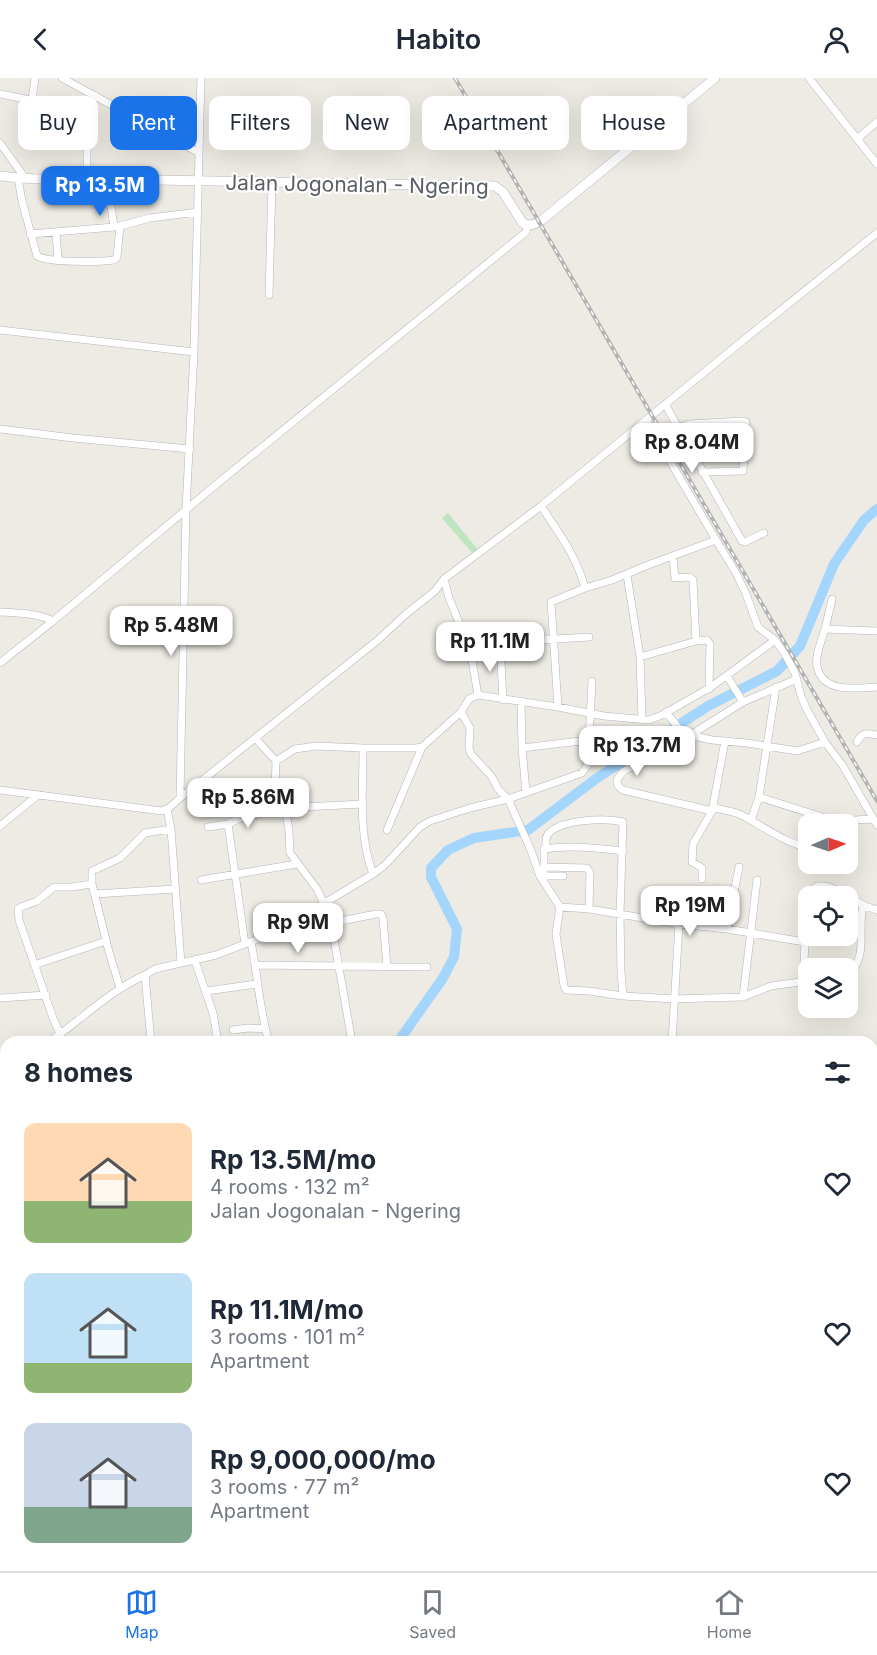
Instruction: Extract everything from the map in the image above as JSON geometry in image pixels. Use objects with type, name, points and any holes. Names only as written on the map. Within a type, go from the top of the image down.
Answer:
[{"type":"main road","points":[[527,225],[542,220],[715,78]]},
{"type":"main road","name":"Jalan Jogonalan - Ngering","points":[[0,176],[495,186],[500,188],[522,222],[527,225]]},
{"type":"street","points":[[32,96],[34,78]]},
{"type":"street","points":[[62,78],[199,153]]},
{"type":"street","points":[[180,798],[186,509],[194,352],[201,78]]},
{"type":"street","points":[[809,78],[877,164]]},
{"type":"street","points":[[0,94],[18,97]]},
{"type":"street","points":[[857,140],[877,122]]},
{"type":"street","points":[[0,143],[22,178],[30,234],[38,257],[58,260],[114,260],[117,257],[117,226],[107,179]]},
{"type":"street","points":[[87,150],[87,178]]},
{"type":"street","points":[[269,295],[272,183]]},
{"type":"street","points":[[30,234],[117,226],[150,218],[198,212]]},
{"type":"street","points":[[0,663],[526,232],[527,225]]},
{"type":"street","points":[[56,232],[58,260]]},
{"type":"street","points":[[0,790],[159,810],[167,809],[378,640],[437,589],[444,579],[541,506],[877,233]]},
{"type":"street","points":[[0,330],[194,352]]},
{"type":"street","points":[[665,404],[742,541],[745,542],[764,533]]},
{"type":"street","points":[[646,420],[736,573],[758,627],[775,640],[785,654],[796,676],[801,696],[825,742],[843,766],[875,822],[858,822]]},
{"type":"street","points":[[677,428],[689,424],[746,422],[743,471],[702,472]]},
{"type":"street","points":[[0,429],[190,449]]},
{"type":"street","points":[[541,506],[570,549],[585,588]]},
{"type":"street","points":[[558,707],[551,602],[716,540]]},
{"type":"street","points":[[673,556],[675,578],[690,577],[693,580],[696,641]]},
{"type":"street","points":[[627,574],[640,657],[642,719]]},
{"type":"street","points":[[444,579],[448,598],[470,649],[478,695]]},
{"type":"street","points":[[832,599],[817,658],[817,665],[825,681],[843,688],[877,687]]},
{"type":"street","points":[[0,612],[34,615],[53,621]]},
{"type":"street","points":[[825,629],[877,631]]},
{"type":"street","points":[[470,649],[500,644],[589,637]]},
{"type":"street","points":[[640,657],[707,640],[710,644],[709,689]]},
{"type":"street","points":[[387,830],[422,747],[461,712],[469,699],[478,695],[604,716],[649,720],[669,716],[728,677],[775,640]]},
{"type":"street","points":[[500,644],[503,700]]},
{"type":"street","points":[[796,676],[742,701],[689,735],[624,771],[616,782],[623,790],[712,811],[715,808],[737,813],[798,845]]},
{"type":"street","points":[[728,677],[742,701]]},
{"type":"street","points":[[57,1036],[120,988],[155,969],[216,955],[276,932],[373,874],[385,865],[420,827],[430,821],[470,808],[510,802],[526,792],[582,772],[587,766],[592,681]]},
{"type":"street","points":[[751,820],[759,796],[776,687]]},
{"type":"street","points":[[521,701],[526,792]]},
{"type":"street","points":[[461,712],[470,728],[471,754],[510,802],[541,872],[560,907],[556,934],[565,988],[623,996],[675,999],[743,997],[771,986],[798,982]]},
{"type":"street","points":[[669,716],[681,731],[712,740],[767,745],[797,751],[825,742]]},
{"type":"street","points":[[857,742],[865,733],[877,735]]},
{"type":"street","points":[[255,738],[276,761],[275,785],[289,831],[290,853],[325,903],[331,923],[351,1036]]},
{"type":"street","points":[[522,748],[589,740]]},
{"type":"street","points":[[702,879],[702,868],[692,862],[693,844],[712,811],[725,741]]},
{"type":"street","points":[[276,761],[298,748],[316,746],[422,747]]},
{"type":"street","points":[[363,748],[365,845],[373,874]]},
{"type":"street","points":[[0,826],[38,795]]},
{"type":"street","points":[[759,796],[808,814]]},
{"type":"street","points":[[208,827],[228,824],[238,819],[283,808],[363,804]]},
{"type":"street","points":[[167,809],[171,829],[181,963]]},
{"type":"street","points":[[541,872],[546,849],[545,839],[558,827],[600,819],[623,822],[620,914],[623,996]]},
{"type":"street","points":[[228,824],[234,875],[248,943],[256,965],[257,984],[267,1036]]},
{"type":"street","points":[[120,988],[92,884],[93,870],[120,858],[142,835],[150,831],[171,829]]},
{"type":"street","points":[[546,849],[583,847],[623,851]]},
{"type":"street","points":[[201,880],[297,864]]},
{"type":"street","points":[[727,929],[739,867]]},
{"type":"street","points":[[541,872],[587,868],[590,873],[589,909]]},
{"type":"street","points":[[541,872],[563,876]]},
{"type":"street","points":[[743,997],[757,880]]},
{"type":"street","points":[[60,1034],[52,1018],[19,920],[19,908],[37,901],[54,886],[72,887],[92,884]]},
{"type":"street","points":[[95,894],[175,889]]},
{"type":"street","points":[[858,902],[877,910]]},
{"type":"street","points":[[858,962],[861,952],[863,905]]},
{"type":"street","points":[[560,907],[589,909],[798,941]]},
{"type":"street","points":[[331,923],[381,914],[387,967]]},
{"type":"street","points":[[672,1036],[679,924]]},
{"type":"street","points":[[34,965],[106,941]]},
{"type":"street","points":[[195,961],[206,992],[217,1036]]},
{"type":"street","points":[[256,965],[427,967]]},
{"type":"street","points":[[145,975],[150,1036]]},
{"type":"street","points":[[206,992],[257,984]]},
{"type":"street","points":[[0,998],[46,995]]},
{"type":"street","points":[[233,1030],[265,1029]]},
{"type":"green space","points":[[448,513],[479,551],[474,555],[442,518]]},
{"type":"waterway","points":[[402,1036],[443,978],[454,957],[457,929],[431,877],[431,868],[448,850],[474,838],[528,830],[597,778],[708,706],[777,671],[800,646],[834,564],[864,520],[877,509]]},
{"type":"railway","points":[[455,78],[877,801]]}]
